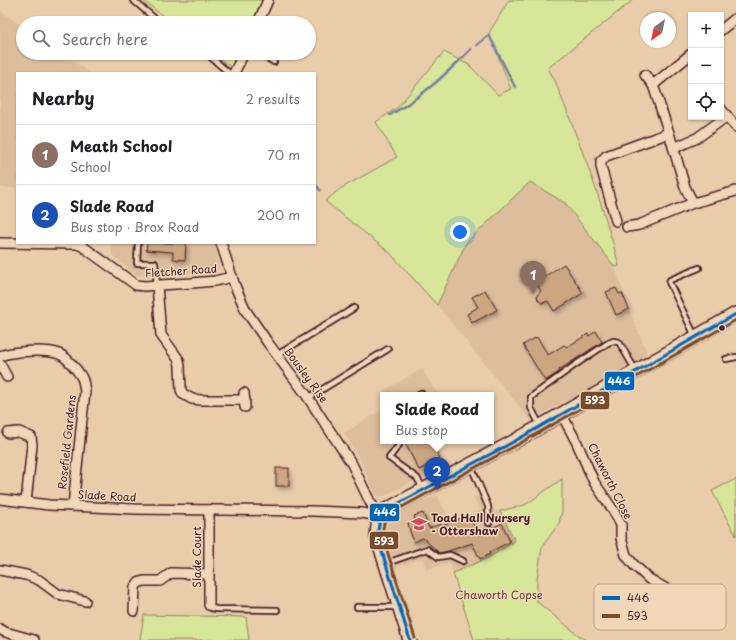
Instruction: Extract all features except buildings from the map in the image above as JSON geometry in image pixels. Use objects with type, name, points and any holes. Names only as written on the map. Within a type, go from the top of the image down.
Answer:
[{"type":"street","points":[[261,16],[268,0]]},
{"type":"street","points":[[724,28],[736,19]]},
{"type":"street","points":[[653,86],[688,57]]},
{"type":"street","points":[[234,72],[240,60]]},
{"type":"street","points":[[645,75],[653,86],[674,148],[685,187],[693,203]]},
{"type":"street","points":[[724,112],[736,127]]},
{"type":"street","points":[[674,148],[697,138],[716,120]]},
{"type":"street","points":[[616,220],[601,166],[601,161],[606,156],[669,133]]},
{"type":"street","points":[[627,227],[639,225],[693,203],[736,191]]},
{"type":"street","name":"Fletcher Road","points":[[0,244],[77,244],[82,246],[131,282],[144,286],[215,281],[232,277]]},
{"type":"street","name":"Bousley Rise","points":[[221,244],[232,277],[246,311],[308,398],[352,464],[370,502],[380,516]]},
{"type":"street","points":[[157,285],[161,335],[179,360],[181,390],[183,394],[201,400],[245,400]]},
{"type":"street","points":[[410,640],[377,536],[380,516],[386,510],[540,426],[736,314]]},
{"type":"street","name":"Rosefield Gardens","points":[[0,356],[24,352],[52,352],[60,354],[66,358],[83,379],[85,391],[73,506]]},
{"type":"street","points":[[0,364],[7,377]]},
{"type":"street","name":"Chaworth Close","points":[[561,413],[577,443],[594,482],[613,510],[621,525],[621,538],[626,555],[649,579],[658,584]]},
{"type":"street","points":[[8,433],[19,432],[32,437],[26,502]]},
{"type":"street","name":"Slade Road","points":[[0,499],[73,506],[136,509],[362,513],[380,516]]},
{"type":"street","name":"Slade Court","points":[[209,605],[208,574],[210,510]]},
{"type":"street","points":[[0,570],[26,575],[39,580],[58,594],[85,601]]},
{"type":"street","points":[[134,611],[135,587],[138,583],[144,581],[160,581],[171,573],[208,574]]},
{"type":"street","points":[[2,634],[34,640]]},
{"type":"lane","points":[[133,0],[152,16]]},
{"type":"lane","points":[[214,60],[228,72]]},
{"type":"lane","points":[[270,60],[274,62]]},
{"type":"lane","points":[[138,244],[137,263],[155,263],[157,285]]},
{"type":"lane","points":[[696,337],[669,282],[670,280],[699,268]]},
{"type":"lane","points":[[277,355],[354,308]]},
{"type":"lane","points":[[540,426],[531,408],[531,396],[574,365],[613,341],[619,342],[636,371]]},
{"type":"lane","points":[[308,398],[388,349]]},
{"type":"lane","points":[[726,359],[736,357]]},
{"type":"lane","points":[[399,444],[388,458],[417,478],[424,489]]},
{"type":"lane","points":[[470,465],[488,506],[489,523]]},
{"type":"lane","points":[[385,563],[427,549],[438,557],[450,555],[463,561]]},
{"type":"lane","points":[[209,605],[216,609],[277,610]]},
{"type":"lane","points":[[357,607],[399,607]]},
{"type":"shaded area","points":[[0,11],[16,21],[16,60],[72,60],[89,72],[16,72],[16,188],[0,188]]},
{"type":"shaded area","points":[[530,182],[565,203],[615,267],[630,312],[647,353],[645,360],[530,420],[437,305],[466,243]]},
{"type":"shaded area","points":[[111,244],[214,244],[220,264],[216,272],[137,275],[112,255]]},
{"type":"shaded area","points":[[422,369],[436,392],[386,392],[385,390]]},
{"type":"shaded area","points":[[380,411],[380,444],[433,444],[445,467],[384,496],[376,496],[360,459],[344,433]]},
{"type":"shaded area","points":[[477,471],[494,511],[500,511],[515,541],[488,558],[453,573],[449,562],[426,570],[423,558],[395,568],[385,535],[387,523],[397,512],[437,495],[453,526],[459,520],[480,510],[474,498],[479,495],[470,477]]},
{"type":"green space","points":[[143,0],[264,0],[257,16],[163,16]]},
{"type":"green space","points":[[509,0],[633,0],[548,68],[555,81],[590,172],[606,219],[619,266],[615,267],[565,203],[530,182],[466,243],[437,305],[390,253],[325,201],[340,189],[397,157],[376,122],[398,107],[444,52],[469,65],[498,95],[511,89],[489,33]]},
{"type":"green space","points":[[221,60],[237,60],[233,68]]},
{"type":"green space","name":"Chaworth Copse","points":[[562,479],[562,511],[559,523],[542,547],[537,579],[537,602],[586,640],[474,640],[453,573],[488,558],[515,541],[500,511],[525,505]]},
{"type":"green space","points":[[736,479],[736,536],[712,491]]},
{"type":"green space","points":[[144,615],[246,617],[249,640],[140,640]]},
{"type":"waterway","points":[[477,45],[489,35],[515,87]]},
{"type":"waterway","points":[[390,115],[433,85],[471,49]]},
{"type":"waterway","points":[[316,185],[320,190]]},
{"type":"transit line","name":"446","points":[[410,640],[377,536],[380,519],[386,510],[515,441],[736,314]]},
{"type":"transit line","name":"593","points":[[415,638],[382,535],[384,523],[389,514],[517,445],[736,320]]},
{"type":"place","name":"Meath School","points":[[533,294]]},
{"type":"place","name":"Slade Road","points":[[437,490]]},
{"type":"place","name":"Toad Hall Nursery - Ottershaw","points":[[419,524]]}]
